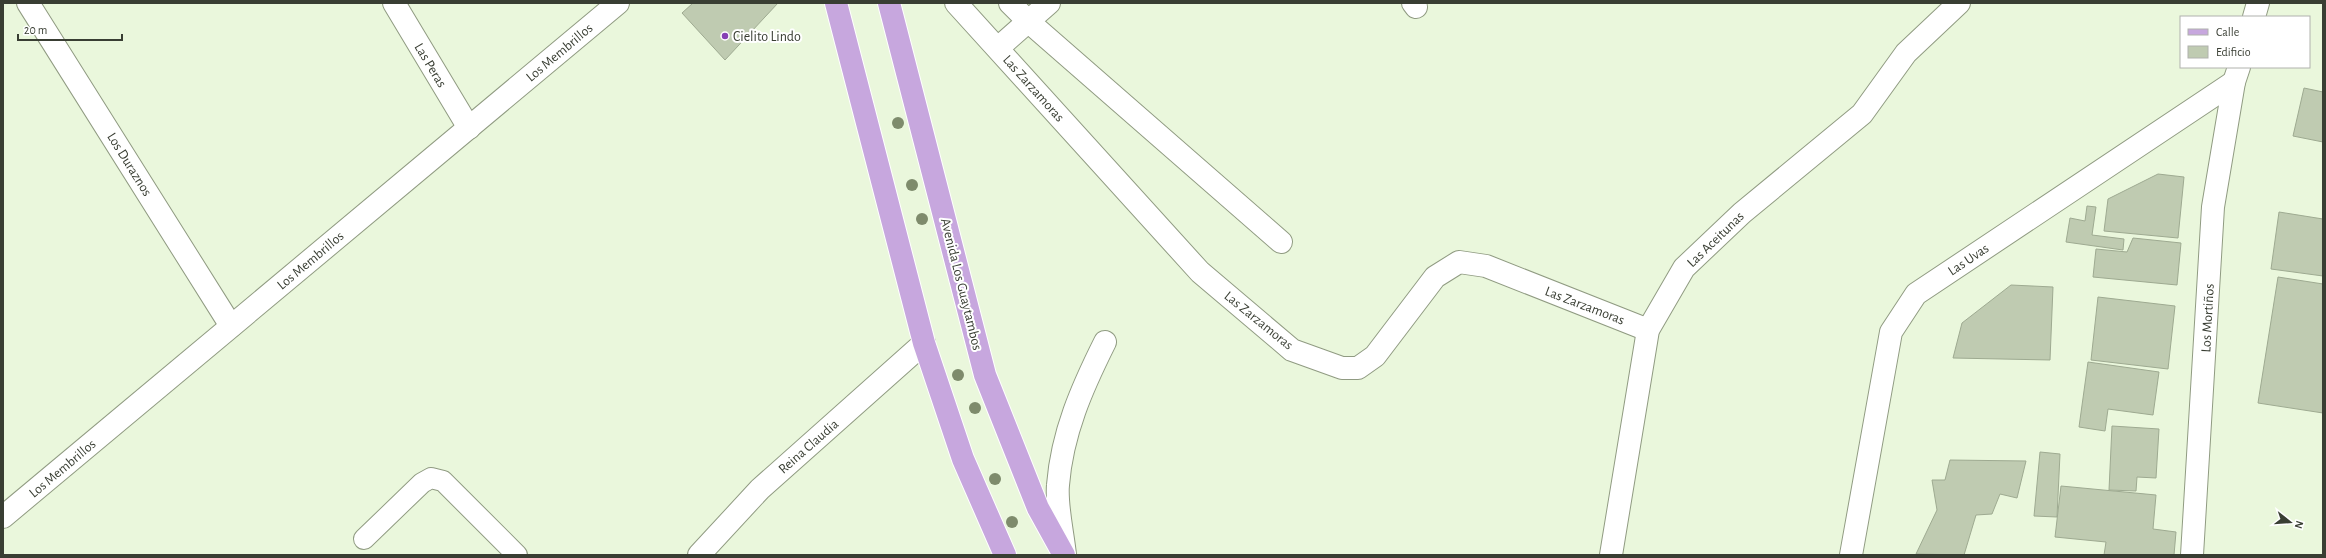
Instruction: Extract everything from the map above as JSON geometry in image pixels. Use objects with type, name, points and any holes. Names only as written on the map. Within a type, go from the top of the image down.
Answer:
[{"type":"main road","points":[[836,3],[924,343],[963,458],[1005,555]]},
{"type":"main road","name":"Avenida Los Guaytambos","points":[[889,3],[985,374],[1038,508],[1065,555]]},
{"type":"street","name":"Los Duraznos","points":[[28,3],[231,326]]},
{"type":"street","name":"Las Peras","points":[[394,3],[468,128]]},
{"type":"street","name":"Los Membrillos","points":[[3,517],[618,3]]},
{"type":"street","name":"Las Zarzamoras","points":[[956,3],[1200,272],[1292,350],[1342,368],[1358,368],[1375,356],[1435,277],[1459,262],[1486,266],[1648,330]]},
{"type":"street","points":[[1010,3],[1029,22],[1281,242]]},
{"type":"street","points":[[998,48],[1029,22],[1048,3]]},
{"type":"street","name":"Las Aceitunas","points":[[1611,555],[1648,330],[1684,268],[1742,213],[1862,114],[1906,53],[1959,3]]},
{"type":"street","points":[[2254,16],[2258,3]]},
{"type":"street","name":"Las Uvas","points":[[1851,555],[1891,332],[1916,294],[2236,74]]},
{"type":"street","name":"Los Mortiños","points":[[2192,555],[2213,207],[2236,74]]},
{"type":"street","points":[[1065,555],[1058,486],[1065,445],[1081,391],[1105,342]]},
{"type":"street","name":"Reina Claudia","points":[[699,555],[760,488],[924,343]]},
{"type":"lane","points":[[364,540],[422,483],[431,478],[443,481],[517,555]]},
{"type":"building","name":"Cielito Lindo","points":[[693,3],[778,3],[725,60],[682,13]]},
{"type":"building","points":[[2304,88],[2323,92],[2323,142],[2293,136]]},
{"type":"building","points":[[2158,174],[2184,177],[2178,238],[2104,231],[2108,199]]},
{"type":"building","points":[[2087,206],[2096,207],[2092,235],[2124,239],[2123,250],[2066,242],[2070,218],[2085,221]]},
{"type":"building","points":[[2279,212],[2323,219],[2323,276],[2271,269]]},
{"type":"building","points":[[2133,238],[2181,243],[2177,285],[2093,277],[2096,249],[2127,252]]},
{"type":"building","points":[[2278,277],[2323,284],[2323,413],[2258,403]]},
{"type":"building","points":[[2011,285],[2053,287],[2050,360],[1953,358],[1962,323]]},
{"type":"building","points":[[2098,297],[2175,306],[2168,369],[2091,360]]},
{"type":"building","points":[[2088,362],[2159,372],[2153,415],[2108,409],[2105,431],[2079,427]]},
{"type":"building","points":[[2112,426],[2159,429],[2156,478],[2137,477],[2136,491],[2109,490]]},
{"type":"building","points":[[2040,452],[2060,454],[2057,517],[2034,516]]},
{"type":"building","points":[[1950,460],[2026,461],[2017,498],[2000,494],[1992,514],[1976,515],[1964,555],[1916,554],[1937,510],[1932,480],[1945,480]]},
{"type":"building","points":[[2061,486],[2156,495],[2153,529],[2176,532],[2174,555],[2104,555],[2106,542],[2055,537]]},
{"type":"place","name":"Cielito Lindo","points":[[725,36]]}]
